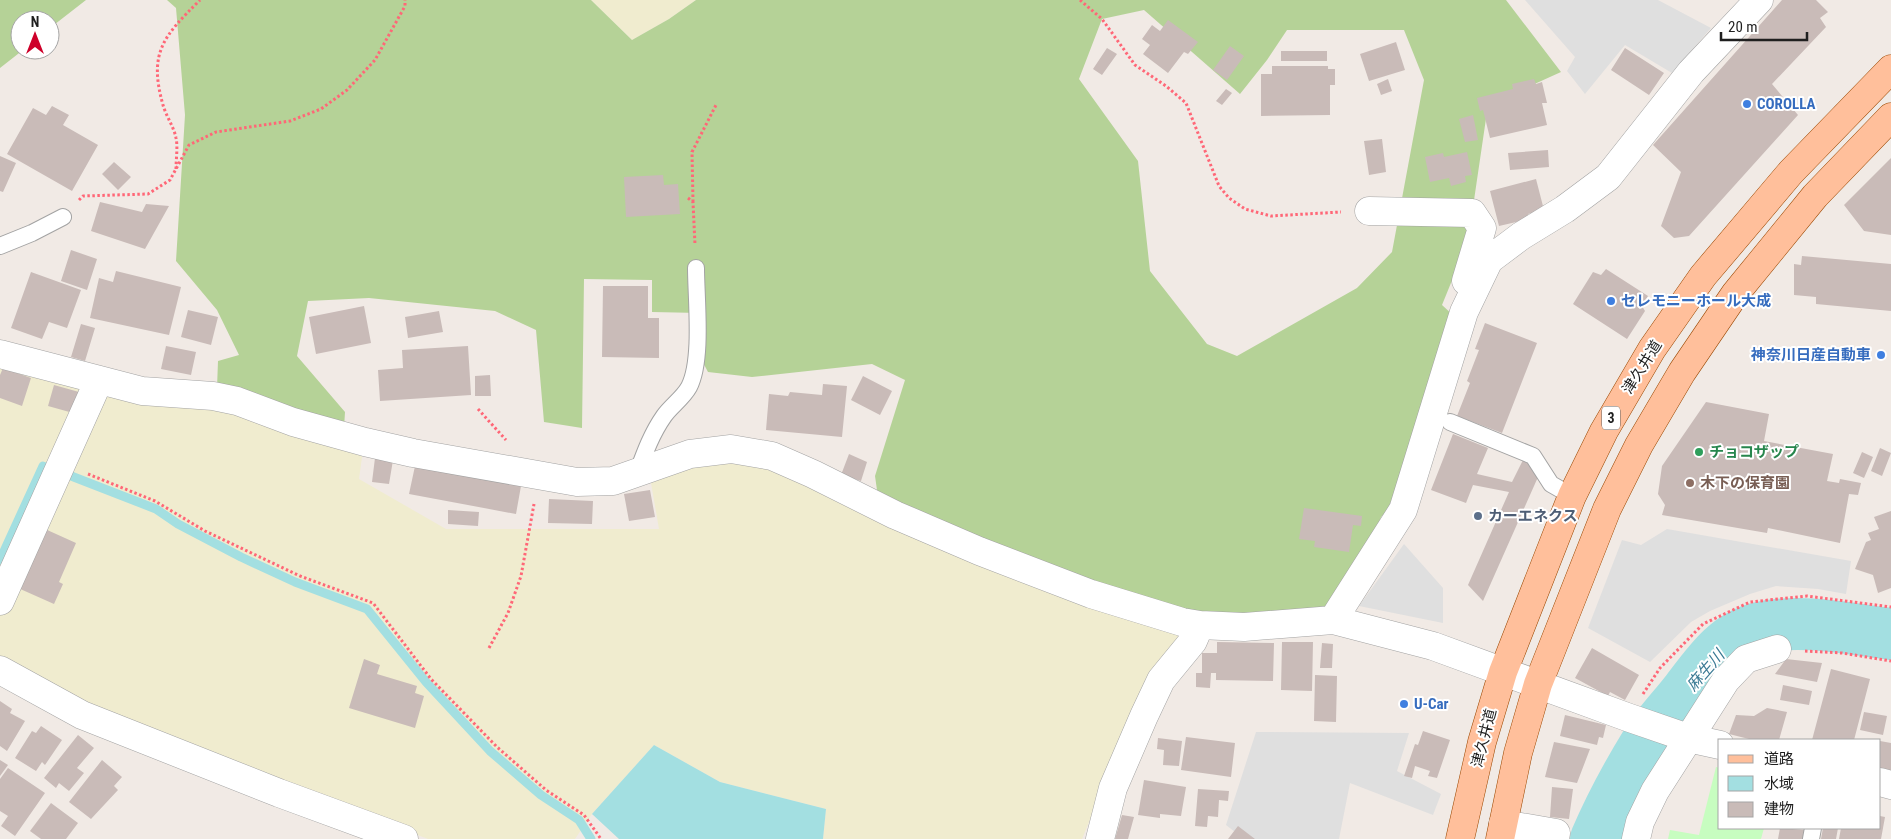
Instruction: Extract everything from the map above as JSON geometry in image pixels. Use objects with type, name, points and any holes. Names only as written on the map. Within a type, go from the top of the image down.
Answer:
[{"type":"main road","name":"津久井道","points":[[1460,839],[1482,742],[1503,672],[1572,496],[1604,431],[1652,348],[1703,276],[1791,172],[1891,69]]},
{"type":"main road","points":[[1501,832],[1518,752],[1538,684],[1607,509],[1639,445],[1682,372],[1735,294],[1815,196],[1891,117]]},
{"type":"street","points":[[1334,620],[1403,510],[1464,312],[1489,260],[1521,236],[1565,209],[1608,176],[1691,72],[1759,0]]},
{"type":"street","points":[[1369,211],[1472,213],[1482,228],[1466,277],[1464,312]]},
{"type":"street","points":[[0,354],[142,391],[212,396],[237,401],[334,435],[413,453],[577,482],[613,481],[690,454],[731,449],[772,456],[813,474],[895,515],[979,551],[1091,594],[1182,622],[1200,625],[1244,627],[1334,620],[1433,646],[1641,721],[1718,744]]},
{"type":"street","points":[[0,601],[99,380]]},
{"type":"street","points":[[1100,839],[1113,788],[1144,716],[1161,680],[1193,641],[1200,625]]},
{"type":"street","points":[[1636,839],[1640,822],[1682,735],[1726,680],[1746,659],[1777,649]]},
{"type":"street","points":[[0,670],[82,715],[279,793],[404,839]]},
{"type":"street","points":[[1501,832],[1556,833],[1555,839]]},
{"type":"lane","points":[[0,246],[32,233],[63,217]]},
{"type":"lane","points":[[638,472],[653,434],[664,415],[688,387],[694,372],[697,350],[696,268]]},
{"type":"lane","points":[[1450,422],[1533,456],[1551,484],[1572,496]]},
{"type":"path","points":[[176,169],[176,137],[164,107],[158,83],[158,54],[177,23],[200,0]]},
{"type":"path","points":[[63,217],[83,196],[148,194],[170,180],[189,145],[216,132],[290,121],[321,109],[348,90],[375,60],[405,6],[404,0]]},
{"type":"path","points":[[1080,0],[1102,19],[1135,65],[1166,86],[1186,104],[1219,186],[1229,198],[1245,209],[1272,216],[1369,211]]},
{"type":"path","points":[[696,268],[692,152],[716,105]]},
{"type":"path","points":[[688,198],[693,202]]},
{"type":"path","points":[[478,409],[506,440],[509,448]]},
{"type":"path","points":[[62,463],[155,501],[206,531],[300,576],[373,603],[431,678],[497,747],[546,790],[584,816],[601,839]]},
{"type":"path","points":[[489,648],[508,613],[521,576],[539,476]]},
{"type":"path","points":[[1777,649],[1842,653],[1891,661]]},
{"type":"shaded area","points":[[591,0],[696,0],[669,19],[632,40]]},
{"type":"shaded area","points":[[1525,0],[1658,0],[1711,28],[1672,73],[1625,45],[1585,94],[1567,71],[1575,57]]},
{"type":"shaded area","points":[[0,363],[216,406],[363,450],[359,479],[446,529],[659,529],[650,477],[706,461],[759,463],[1183,636],[1141,695],[1082,839],[823,839],[826,809],[720,782],[654,745],[592,814],[575,839],[428,839],[85,706],[0,660]]},
{"type":"shaded area","points":[[1667,529],[1851,561],[1846,594],[1818,589],[1776,586],[1750,594],[1710,611],[1691,622],[1650,662],[1588,628],[1622,540],[1641,545]]},
{"type":"shaded area","points":[[1404,544],[1443,588],[1443,623],[1359,606]]},
{"type":"shaded area","points":[[1256,732],[1409,733],[1397,771],[1441,794],[1433,815],[1350,783],[1339,839],[1244,839],[1226,825]]},
{"type":"green space","points":[[0,0],[86,0],[60,20],[60,10],[10,10],[10,60],[0,68]]},
{"type":"green space","points":[[167,0],[591,0],[632,40],[669,19],[696,0],[1506,0],[1561,72],[1488,105],[1468,241],[1442,305],[1454,316],[1388,510],[1381,517],[1367,558],[1332,605],[1288,613],[1210,616],[1095,585],[878,497],[875,476],[905,380],[872,364],[752,377],[708,372],[699,355],[700,313],[652,312],[652,280],[584,279],[582,428],[544,422],[536,330],[495,311],[369,298],[308,301],[297,356],[345,412],[344,428],[217,388],[218,361],[239,355],[217,310],[176,261],[185,115],[176,8]],"holes":[[[1144,10],[1240,94],[1267,60],[1287,30],[1404,30],[1424,80],[1392,252],[1357,288],[1237,356],[1207,344],[1150,271],[1138,161],[1079,79],[1102,19]]]},
{"type":"green space","points":[[1716,767],[1718,768],[1718,829],[1764,829],[1761,839],[1668,839],[1670,830],[1699,835]]},
{"type":"water","points":[[654,745],[720,782],[826,809],[823,839],[619,839],[592,814]]},
{"type":"building","points":[[1782,0],[1816,0],[1828,12],[1820,18],[1826,27],[1772,84],[1798,115],[1689,236],[1674,238],[1661,226],[1681,172],[1653,145]]},
{"type":"building","points":[[1168,20],[1198,42],[1188,54],[1184,52],[1168,73],[1143,54],[1150,45],[1142,39],[1152,25],[1160,31]]},
{"type":"building","points":[[1396,42],[1405,70],[1369,81],[1360,54]]},
{"type":"building","points":[[1230,46],[1244,56],[1227,80],[1213,70]]},
{"type":"building","points":[[1107,48],[1117,54],[1102,75],[1093,69]]},
{"type":"building","points":[[1625,48],[1664,73],[1649,95],[1611,70]]},
{"type":"building","points":[[1281,51],[1327,51],[1327,61],[1281,61]]},
{"type":"building","points":[[1272,66],[1328,66],[1328,69],[1335,69],[1335,85],[1330,85],[1330,115],[1261,116],[1261,74],[1272,74]]},
{"type":"building","points":[[1388,79],[1392,91],[1381,95],[1377,84]]},
{"type":"building","points":[[1534,79],[1536,84],[1542,82],[1547,103],[1542,103],[1547,125],[1490,138],[1483,110],[1480,111],[1477,98],[1513,89],[1512,84]]},
{"type":"building","points":[[1226,89],[1232,93],[1222,105],[1216,101]]},
{"type":"building","points":[[52,106],[69,115],[63,125],[98,145],[72,191],[7,154],[33,108],[46,115]]},
{"type":"building","points":[[1473,115],[1478,140],[1465,142],[1459,119]]},
{"type":"building","points":[[1382,139],[1386,172],[1369,175],[1364,141]]},
{"type":"building","points":[[1548,150],[1549,167],[1510,170],[1508,153]]},
{"type":"building","points":[[1467,152],[1472,175],[1465,176],[1466,182],[1451,186],[1449,178],[1430,182],[1425,157],[1443,153],[1444,157]]},
{"type":"building","points":[[0,156],[16,163],[3,192],[0,191]]},
{"type":"building","points":[[1891,158],[1891,235],[1864,231],[1844,205]]},
{"type":"building","points":[[114,162],[131,177],[118,190],[102,174]]},
{"type":"building","points":[[663,175],[664,185],[678,184],[680,214],[626,217],[624,177]]},
{"type":"building","points":[[1536,179],[1544,210],[1528,214],[1529,219],[1499,226],[1490,191]]},
{"type":"building","points":[[100,202],[142,212],[146,204],[169,206],[145,249],[91,231]]},
{"type":"building","points":[[71,250],[97,259],[87,290],[61,281]]},
{"type":"building","points":[[1802,256],[1891,264],[1891,311],[1816,304],[1816,297],[1794,295],[1794,264],[1801,265]]},
{"type":"building","points":[[1606,269],[1648,296],[1642,306],[1645,311],[1627,339],[1573,304],[1593,272],[1601,275]]},
{"type":"building","points":[[116,271],[181,287],[169,335],[90,318],[99,278],[113,282]]},
{"type":"building","points":[[31,272],[81,290],[67,328],[49,322],[42,339],[11,328]]},
{"type":"building","points":[[603,286],[648,286],[648,318],[659,318],[659,358],[602,357]]},
{"type":"building","points":[[364,306],[371,343],[316,354],[309,317]]},
{"type":"building","points":[[188,310],[218,317],[211,345],[181,337]]},
{"type":"building","points":[[439,311],[443,332],[408,338],[405,317]]},
{"type":"building","points":[[1485,323],[1537,343],[1502,433],[1457,416],[1470,383],[1467,381],[1479,350],[1475,349]]},
{"type":"building","points":[[81,324],[95,328],[85,361],[71,357]]},
{"type":"building","points":[[166,346],[196,352],[191,375],[161,369]]},
{"type":"building","points":[[468,346],[471,395],[380,401],[378,370],[403,368],[402,350]]},
{"type":"building","points":[[3,368],[31,378],[22,406],[0,398],[0,375]]},
{"type":"building","points":[[490,375],[491,396],[475,396],[475,376]]},
{"type":"building","points":[[863,376],[892,391],[880,415],[851,400]]},
{"type":"building","points":[[823,384],[847,386],[842,437],[766,430],[769,394],[788,396],[790,392],[822,395]]},
{"type":"building","points":[[54,385],[79,392],[73,413],[48,406]]},
{"type":"building","points":[[1706,402],[1769,414],[1764,441],[1833,454],[1827,481],[1839,483],[1840,479],[1861,483],[1858,495],[1849,494],[1840,543],[1768,528],[1767,533],[1662,515],[1665,505],[1658,494],[1662,466]]},
{"type":"building","points":[[1453,434],[1488,448],[1477,474],[1512,482],[1524,458],[1538,477],[1483,601],[1468,585],[1509,492],[1473,485],[1466,503],[1431,490]]},
{"type":"building","points":[[1880,448],[1891,453],[1882,476],[1871,471]]},
{"type":"building","points":[[1862,452],[1873,457],[1864,478],[1853,473]]},
{"type":"building","points":[[849,454],[867,462],[861,481],[841,475]]},
{"type":"building","points":[[375,458],[393,460],[389,484],[372,482]]},
{"type":"building","points":[[415,466],[521,486],[516,514],[409,494]]},
{"type":"building","points":[[650,490],[655,517],[629,521],[624,494]]},
{"type":"building","points":[[549,499],[593,501],[592,524],[548,523]]},
{"type":"building","points":[[1304,508],[1362,516],[1361,526],[1353,525],[1349,552],[1314,547],[1315,541],[1299,539]]},
{"type":"building","points":[[448,510],[479,512],[478,526],[448,524]]},
{"type":"building","points":[[1891,511],[1891,588],[1878,593],[1873,575],[1855,569],[1866,542],[1871,540],[1868,533],[1879,529],[1874,517]]},
{"type":"building","points":[[45,529],[76,543],[59,582],[63,584],[54,604],[18,588]]},
{"type":"building","points":[[1217,642],[1274,643],[1273,681],[1216,680],[1216,673],[1211,673],[1210,688],[1196,687],[1196,673],[1202,673],[1202,653],[1217,653]]},
{"type":"building","points":[[1282,642],[1313,642],[1312,691],[1281,690]]},
{"type":"building","points":[[1322,643],[1333,644],[1332,668],[1320,668]]},
{"type":"building","points":[[1592,648],[1639,675],[1625,700],[1610,692],[1608,696],[1575,678]]},
{"type":"building","points":[[364,659],[380,665],[377,674],[417,686],[415,693],[424,696],[415,728],[349,708]]},
{"type":"building","points":[[1786,659],[1822,663],[1817,682],[1775,674]]},
{"type":"building","points":[[1831,669],[1870,679],[1854,739],[1812,739]]},
{"type":"building","points":[[1315,675],[1337,676],[1336,722],[1314,721]]},
{"type":"building","points":[[1783,685],[1812,691],[1809,705],[1780,700]]},
{"type":"building","points":[[0,701],[12,709],[10,713],[25,721],[7,751],[0,746]]},
{"type":"building","points":[[1767,708],[1787,712],[1779,739],[1749,739],[1729,734],[1736,715],[1754,716]]},
{"type":"building","points":[[1864,712],[1887,716],[1883,735],[1860,730]]},
{"type":"building","points":[[1565,715],[1606,725],[1603,738],[1599,737],[1597,745],[1560,736]]},
{"type":"building","points":[[41,726],[62,740],[45,765],[42,762],[36,771],[15,758],[32,731],[36,733]]},
{"type":"building","points":[[1423,731],[1450,740],[1437,778],[1428,776],[1430,771],[1415,766],[1412,778],[1404,776],[1415,744],[1418,745]]},
{"type":"building","points":[[78,735],[94,748],[77,768],[84,773],[69,791],[59,783],[56,788],[44,778]]},
{"type":"building","points":[[1186,737],[1235,743],[1231,777],[1181,770]]},
{"type":"building","points":[[1158,738],[1182,741],[1179,766],[1163,765],[1164,750],[1157,749]]},
{"type":"building","points":[[1881,741],[1891,743],[1891,773],[1881,771]]},
{"type":"building","points":[[1554,742],[1590,749],[1577,783],[1545,777]]},
{"type":"building","points":[[0,760],[8,765],[0,776]]},
{"type":"building","points":[[102,760],[122,777],[114,786],[118,790],[91,819],[69,802]]},
{"type":"building","points":[[8,768],[45,793],[15,836],[1,826],[8,816],[0,811],[0,779]]},
{"type":"building","points":[[1144,780],[1186,787],[1181,816],[1160,814],[1160,818],[1138,815]]},
{"type":"building","points":[[1552,787],[1573,789],[1569,819],[1550,817]]},
{"type":"building","points":[[1198,789],[1229,791],[1228,801],[1219,800],[1218,817],[1208,816],[1207,827],[1195,826]]},
{"type":"building","points":[[51,803],[78,823],[66,839],[41,839],[30,831]]},
{"type":"building","points":[[1122,815],[1134,817],[1128,839],[1115,839]]},
{"type":"building","points":[[1881,816],[1885,817],[1881,839],[1839,839],[1841,829],[1881,829]]},
{"type":"building","points":[[1238,826],[1255,839],[1228,839]]},
{"type":"building","points":[[1780,829],[1805,830],[1803,839],[1778,839]]},
{"type":"building","points":[[1823,829],[1838,829],[1836,839],[1821,839]]},
{"type":"waterway","points":[[0,560],[43,466],[52,470]]},
{"type":"waterway","points":[[66,474],[156,509],[178,524],[241,557],[295,582],[367,609],[426,682],[490,751],[541,795],[579,820],[591,839]]},
{"type":"waterway","name":"麻生川","points":[[1596,839],[1607,814],[1651,735],[1710,662],[1737,638],[1759,628],[1791,624],[1825,625],[1891,634]]},
{"type":"place","name":"COROLLA","points":[[1747,104]]},
{"type":"place","name":"セレモニーホール大成","points":[[1611,301]]},
{"type":"place","name":"神奈川日産自動車","points":[[1881,355]]},
{"type":"place","name":"チョコザップ","points":[[1699,452]]},
{"type":"place","name":"木下の保育園","points":[[1690,483]]},
{"type":"place","name":"カーエネクス","points":[[1478,516]]},
{"type":"place","name":"U-Car","points":[[1404,704]]}]
